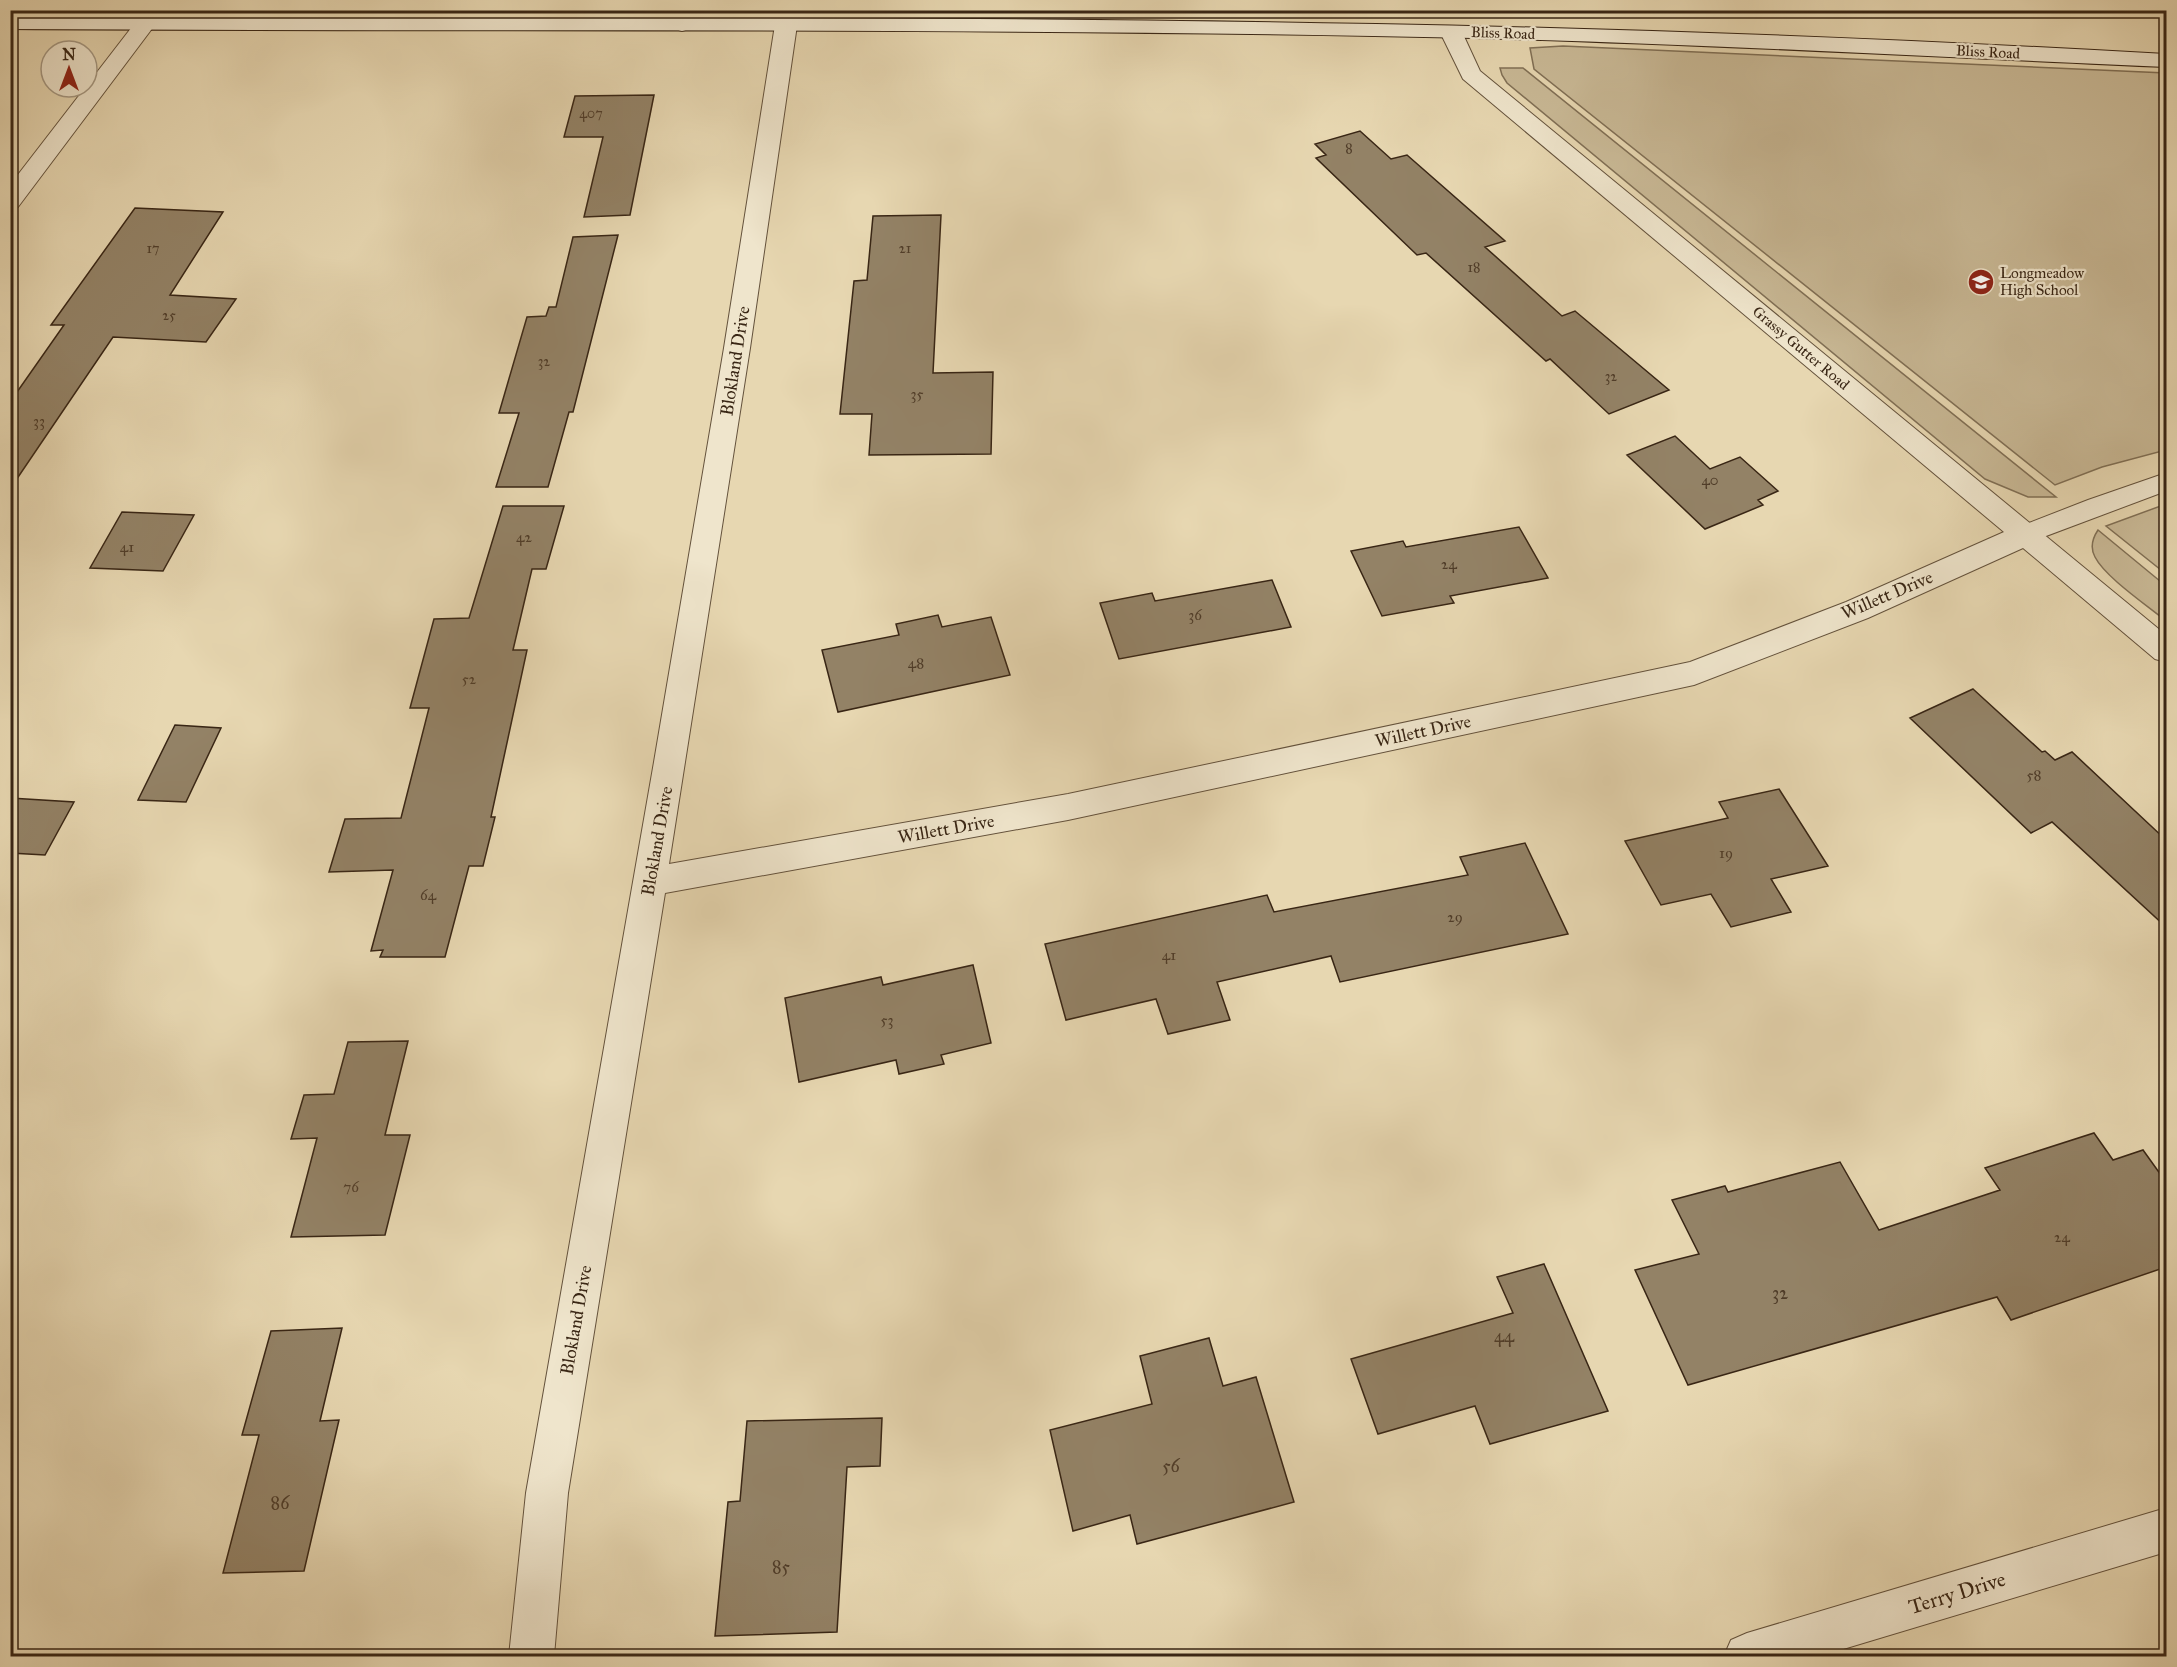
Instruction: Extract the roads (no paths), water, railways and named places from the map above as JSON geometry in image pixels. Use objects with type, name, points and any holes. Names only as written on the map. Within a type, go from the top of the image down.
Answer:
[{"type":"street","name":"Bliss Road","points":[[10,23],[151,17],[682,18],[786,25],[1007,25],[1676,38],[2166,61]]},
{"type":"street","points":[[10,202],[151,17]]},
{"type":"street","name":"Blokland Drive","points":[[531,1656],[547,1493],[734,372],[786,25]]},
{"type":"street","name":"Grassy Gutter Road","points":[[1451,32],[1471,74],[2166,651]]},
{"type":"street","name":"Willett Drive","points":[[650,882],[1068,807],[1694,673],[1857,610],[2025,535]]},
{"type":"street","name":"Terry Drive","points":[[1747,1656],[2166,1530]]},
{"type":"lane","name":"Willett Drive","points":[[2025,535],[2097,506],[2166,482]]},
{"type":"place","name":"Longmeadow High School","points":[[1981,282]]}]
